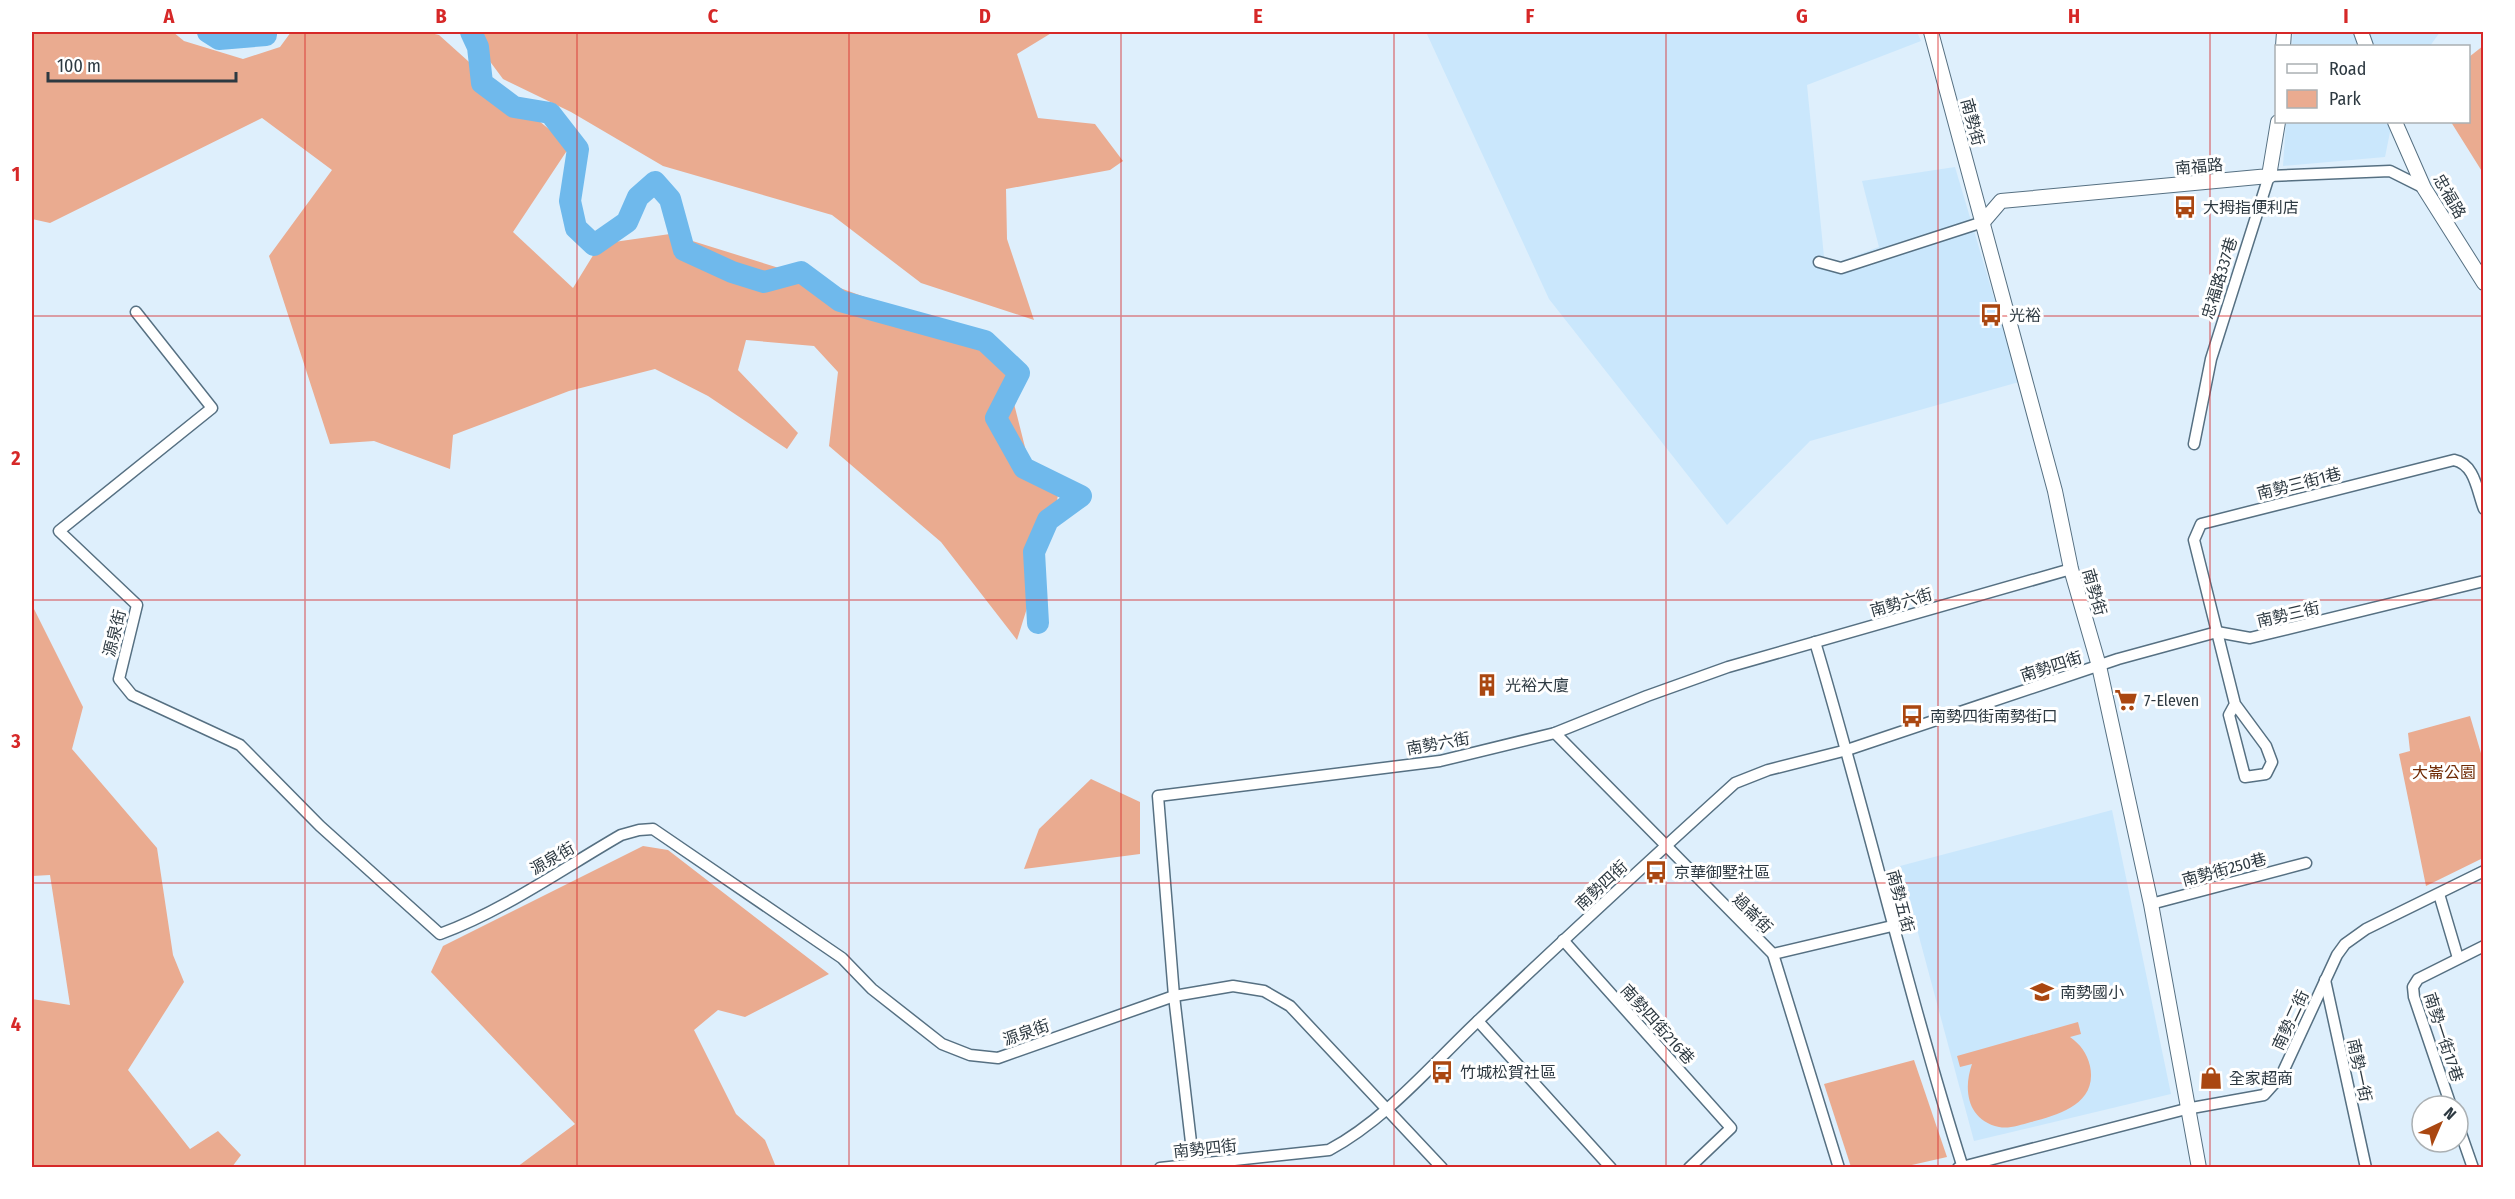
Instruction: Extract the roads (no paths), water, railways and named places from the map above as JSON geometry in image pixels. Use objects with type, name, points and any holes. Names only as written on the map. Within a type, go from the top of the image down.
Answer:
[{"type":"main road","name":"南勢街","points":[[1931,32],[2055,491],[2071,569],[2099,666],[2151,904],[2186,1109],[2199,1167]]},
{"type":"main road","name":"忠福路337巷","points":[[2269,176],[2278,123]]},
{"type":"main road","name":"忠福路","points":[[2395,123],[2424,188],[2484,282]]},
{"type":"main road","name":"南福路","points":[[1983,222],[2001,201],[2269,176]]},
{"type":"street","name":"南福路","points":[[2269,176],[2390,171],[2424,188]]},
{"type":"street","name":"忠福路337巷","points":[[2194,444],[2211,359],[2269,176]]},
{"type":"street","points":[[1819,262],[1841,268],[1983,222]]},
{"type":"street","name":"源泉街","points":[[136,312],[212,408],[59,531],[136,605],[119,679],[132,695],[240,745],[320,826],[440,934],[459,927],[621,835],[652,829],[842,958],[873,989],[942,1044],[970,1055],[998,1058],[1174,996],[1233,986],[1264,991],[1290,1006],[1442,1167]]},
{"type":"street","name":"南勢三街1巷","points":[[2217,633],[2194,540],[2201,524],[2454,460],[2464,462],[2470,469],[2484,509]]},
{"type":"street","name":"南勢六街","points":[[1194,1166],[1174,996],[1158,796],[1440,761],[1556,733],[1728,667],[2071,569]]},
{"type":"street","name":"南勢三街","points":[[2099,666],[2217,633],[2250,638],[2484,581]]},
{"type":"street","points":[[2217,633],[2235,704],[2266,747],[2272,762],[2266,774],[2245,777],[2229,715],[2235,704]]},
{"type":"street","name":"南勢五街","points":[[1815,642],[1847,750],[1892,926],[1961,1167]]},
{"type":"street","name":"南勢四街","points":[[1160,1167],[1194,1166],[1329,1150],[1350,1139],[1735,783],[1768,770],[1847,750],[2099,666]]},
{"type":"street","name":"過崙街","points":[[1556,733],[1665,847],[1773,954],[1839,1167]]},
{"type":"street","name":"南勢街250巷","points":[[2151,904],[2306,863]]},
{"type":"street","name":"南勢二街","points":[[1961,1167],[2186,1109],[2264,1095],[2281,1076],[2337,955],[2354,936],[2381,920],[2484,871]]},
{"type":"street","points":[[2439,894],[2458,958]]},
{"type":"street","points":[[1773,954],[1892,926]]},
{"type":"street","name":"南勢四街216巷","points":[[1563,940],[1731,1128],[1689,1167]]},
{"type":"street","name":"南勢一街17巷","points":[[2447,1094],[2414,997],[2413,987],[2418,979],[2484,946]]},
{"type":"street","name":"南勢一街","points":[[2325,980],[2366,1167]]},
{"type":"street","points":[[1478,1021],[1611,1167]]},
{"type":"waterway","points":[[208,32],[219,39],[266,35],[266,32]]},
{"type":"waterway","points":[[471,32],[478,47],[482,83],[514,107],[550,113],[578,149],[570,201],[576,228],[594,245],[627,222],[638,197],[655,182],[670,199],[684,250],[732,272],[764,282],[801,272],[840,301],[985,341],[1019,373],[996,418],[1024,468],[1081,496],[1048,520],[1034,552],[1038,623]]},
{"type":"place","name":"大拇指便利店","points":[[2185,207]]},
{"type":"place","name":"光裕","points":[[1991,315]]},
{"type":"place","name":"光裕大廈","points":[[1487,685]]},
{"type":"place","name":"7-Eleven","points":[[2126,700]]},
{"type":"place","name":"南勢四街南勢街口","points":[[1912,716]]},
{"type":"place","name":"京華御墅社區","points":[[1656,872]]},
{"type":"place","name":"南勢國小","points":[[2042,992]]},
{"type":"place","name":"竹城松賀社區","points":[[1442,1072]]},
{"type":"place","name":"全家超商","points":[[2211,1078]]},
{"type":"park label","name":"大崙公園","points":[[2444,772]]}]
